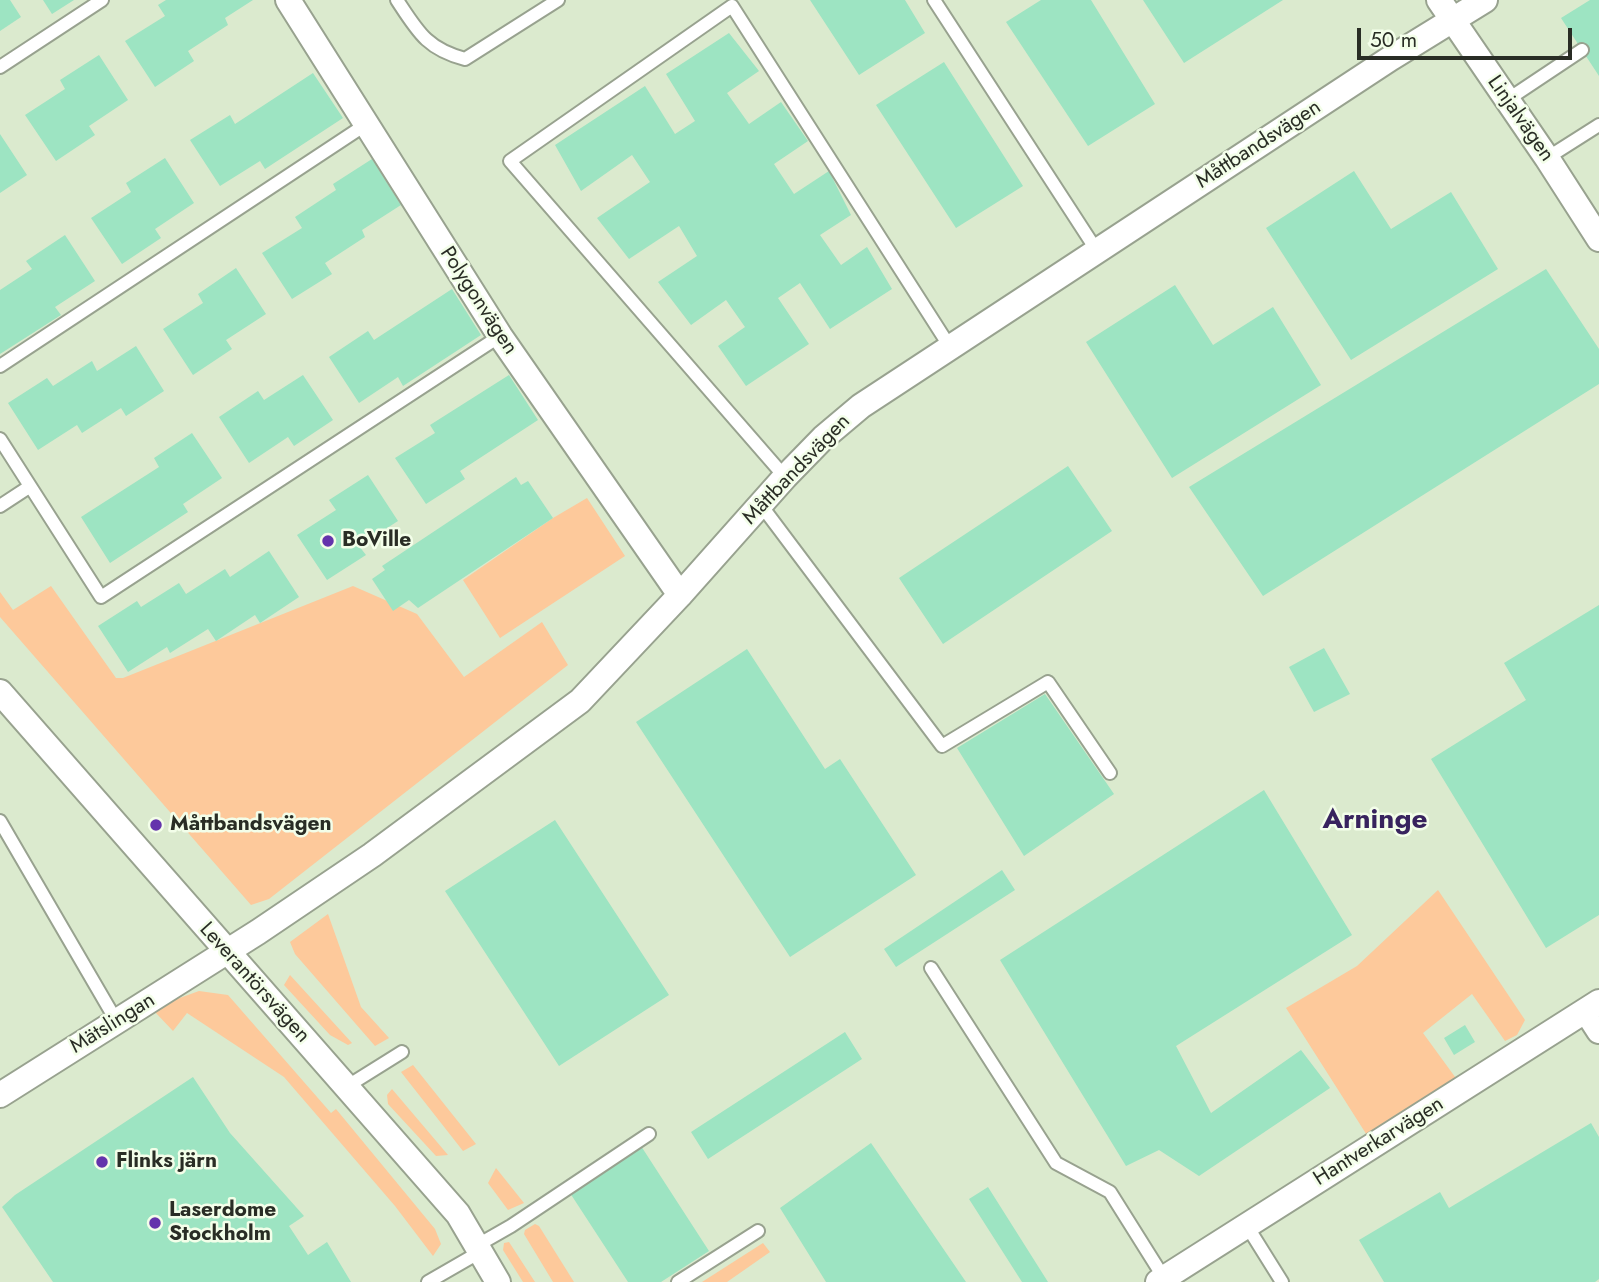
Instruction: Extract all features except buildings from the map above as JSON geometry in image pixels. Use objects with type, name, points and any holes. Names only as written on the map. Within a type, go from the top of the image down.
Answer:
[{"type":"street","name":"Polygonvägen","points":[[288,0],[500,336],[680,595]]},
{"type":"street","name":"Linjalvägen","points":[[1439,0],[1599,239]]},
{"type":"street","name":"Måttbandsvägen","points":[[226,952],[372,855],[580,701],[680,595],[785,477],[823,438],[861,406],[1485,0]]},
{"type":"street","name":"Leverantörsvägen","points":[[0,692],[458,1214],[498,1282]]},
{"type":"street","name":"Mätslingan","points":[[0,1095],[226,952]]},
{"type":"street","name":"Hantverkarvägen","points":[[1161,1280],[1595,1015]]},
{"type":"lane","points":[[0,67],[102,0]]},
{"type":"lane","points":[[397,0],[418,32],[444,53],[465,59],[558,0]]},
{"type":"lane","points":[[934,0],[1097,251]]},
{"type":"lane","points":[[785,477],[510,160],[732,6],[950,347]]},
{"type":"lane","points":[[1507,100],[1582,50]]},
{"type":"lane","points":[[0,366],[365,125]]},
{"type":"lane","points":[[1547,158],[1599,125]]},
{"type":"lane","points":[[0,439],[101,597],[500,336]]},
{"type":"lane","points":[[0,506],[29,488]]},
{"type":"lane","points":[[761,505],[942,746],[1048,682],[1110,773]]},
{"type":"lane","points":[[0,821],[117,1022]]},
{"type":"lane","points":[[931,968],[1056,1163],[1111,1192],[1161,1280]]},
{"type":"lane","points":[[346,1087],[402,1052]]},
{"type":"lane","points":[[428,1282],[649,1134]]},
{"type":"lane","points":[[1247,1226],[1282,1282]]},
{"type":"lane","points":[[678,1282],[758,1231]]},
{"type":"shaded area","points":[[0,0],[1599,0],[1599,1282],[0,1282]]},
{"type":"shaded area","points":[[587,498],[625,556],[500,638],[463,580]]},
{"type":"shaded area","points":[[51,586],[116,678],[123,678],[353,586],[417,614],[464,677],[542,622],[568,665],[269,899],[251,905],[0,617],[0,592],[13,610]]},
{"type":"shaded area","points":[[1438,890],[1525,1020],[1517,1035],[1505,1041],[1472,994],[1423,1033],[1458,1081],[1370,1140],[1286,1008],[1357,966]]},
{"type":"shaded area","points":[[328,914],[361,1007],[389,1038],[375,1046],[295,954],[290,942]]},
{"type":"shaded area","points":[[290,975],[352,1043],[348,1045],[330,1035],[284,985]]},
{"type":"shaded area","points":[[199,991],[228,995],[331,1113],[336,1109],[435,1229],[441,1244],[433,1256],[395,1206],[284,1077],[187,1013],[173,1031],[155,1012],[177,999]]},
{"type":"shaded area","points":[[413,1065],[476,1144],[463,1151],[401,1072]]},
{"type":"shaded area","points":[[392,1089],[448,1155],[436,1156],[388,1104],[387,1095]]},
{"type":"shaded area","points":[[496,1168],[524,1203],[508,1210],[488,1183]]},
{"type":"shaded area","points":[[535,1224],[539,1226],[574,1282],[553,1282],[524,1234],[525,1230]]},
{"type":"shaded area","points":[[509,1242],[535,1282],[523,1282],[503,1250],[504,1243]]},
{"type":"shaded area","points":[[763,1243],[770,1252],[727,1282],[702,1282]]},
{"type":"place","name":"BoVille","points":[[328,541]]},
{"type":"place","name":"Måttbandsvägen","points":[[156,825]]},
{"type":"place","name":"Flinks järn","points":[[102,1162]]},
{"type":"place","name":"Laserdome Stockholm","points":[[155,1223]]},
{"type":"district","name":"Arninge","points":[[1375,821]]}]
